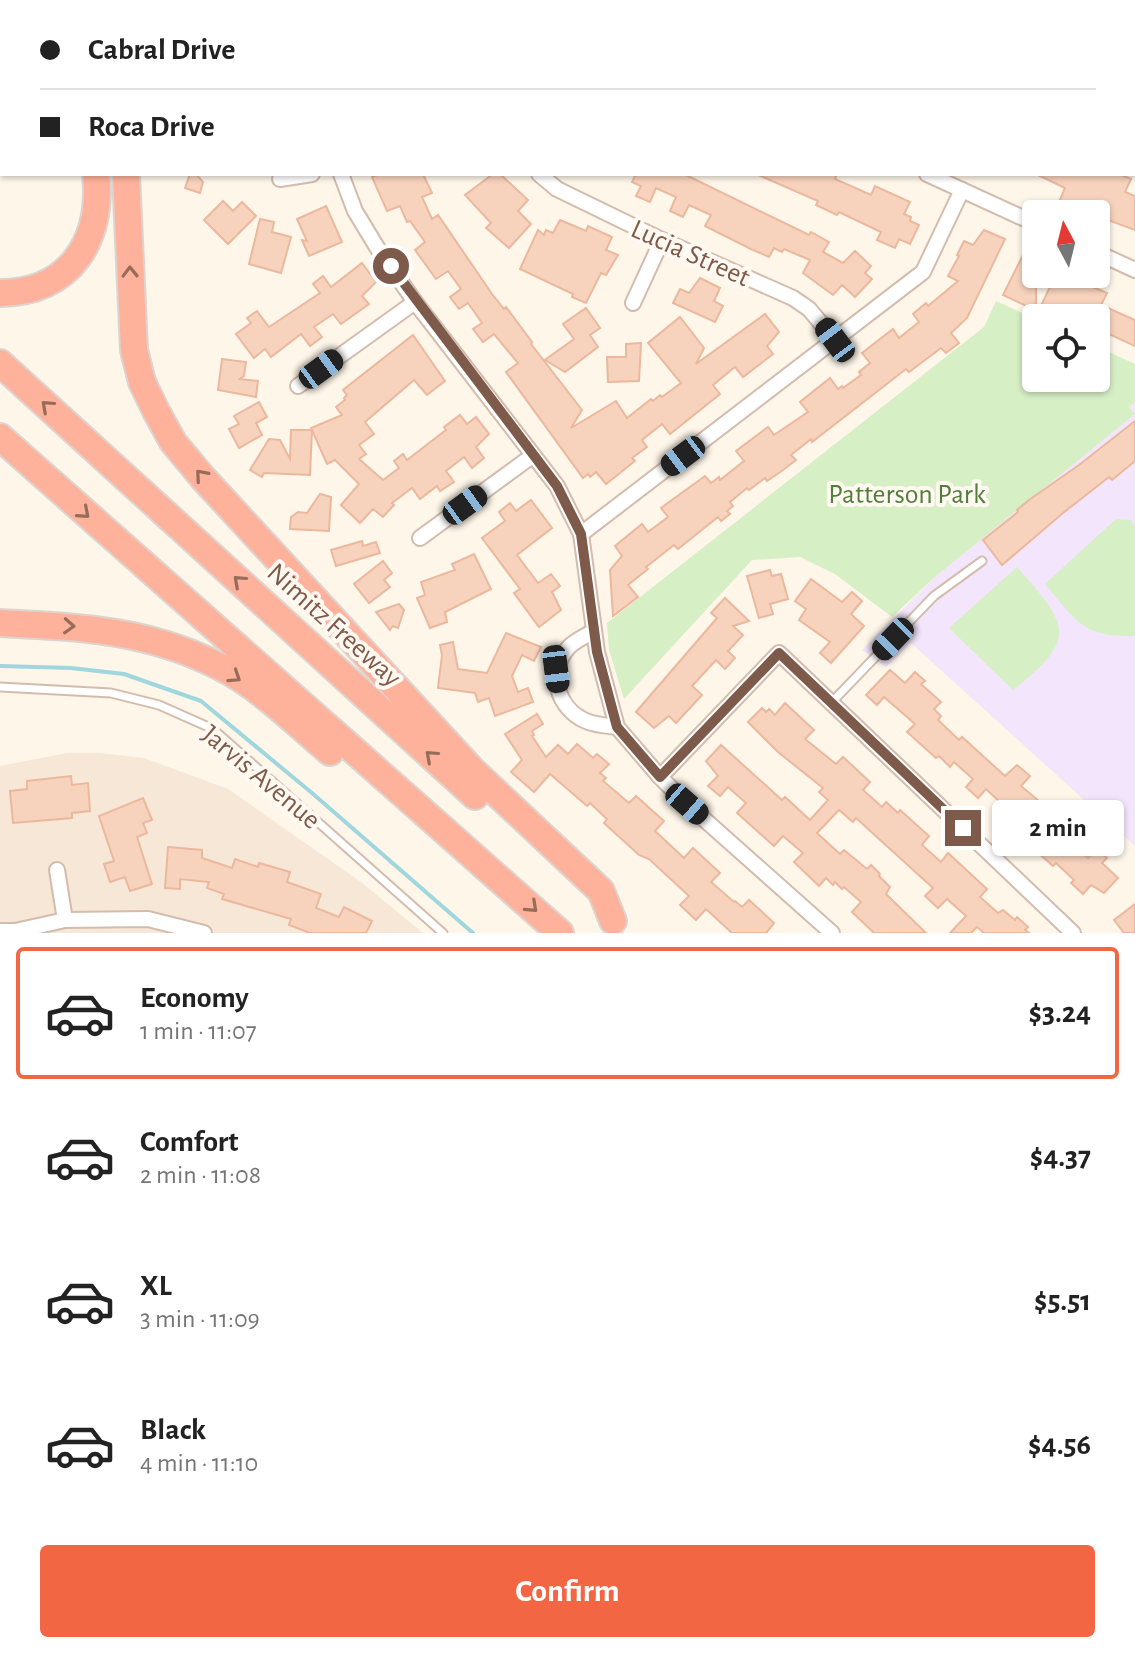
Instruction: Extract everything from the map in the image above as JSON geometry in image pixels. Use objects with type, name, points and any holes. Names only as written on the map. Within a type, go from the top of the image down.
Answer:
[{"type":"highway","points":[[0,293],[19,293],[43,285],[64,272],[82,252],[93,228],[99,200],[96,176]]},
{"type":"highway","points":[[126,176],[134,350],[142,382],[173,442],[472,770],[601,891],[620,927]]},
{"type":"highway","name":"Nimitz Freeway","points":[[0,363],[620,927]]},
{"type":"highway","points":[[0,440],[560,933]]},
{"type":"highway","points":[[0,623],[89,627],[138,635],[186,651],[232,673],[341,761],[503,880]]},
{"type":"street","points":[[280,179],[299,176]]},
{"type":"street","points":[[342,176],[355,211],[415,302],[557,486],[581,534],[597,652],[617,727],[660,777],[832,933]]},
{"type":"street","name":"Lucia Street","points":[[541,176],[557,189],[662,240],[793,298],[809,309],[835,340]]},
{"type":"street","points":[[931,176],[1022,218]]},
{"type":"street","points":[[581,534],[923,272],[962,190]]},
{"type":"street","points":[[633,303],[662,240]]},
{"type":"street","points":[[1110,258],[1135,270]]},
{"type":"street","points":[[298,386],[415,302]]},
{"type":"street","points":[[420,538],[532,456]]},
{"type":"street","points":[[594,631],[568,647],[556,669],[558,692],[567,709],[588,722],[617,727]]},
{"type":"street","points":[[660,777],[779,653],[1073,933]]},
{"type":"street","points":[[57,870],[65,920]]},
{"type":"street","points":[[0,931],[15,931],[65,920],[148,919],[204,933]]},
{"type":"lane","points":[[831,703],[934,596],[982,561]]},
{"type":"lane","name":"Jarvis Avenue","points":[[0,687],[111,693],[159,705],[213,729],[443,933]]},
{"type":"shaded area","points":[[1135,402],[1135,846],[911,643],[886,667],[862,650],[935,577],[1134,414],[1129,407]]},
{"type":"shaded area","points":[[67,753],[144,758],[228,789],[361,882],[423,933],[0,933],[0,766]]},
{"type":"green space","name":"Patterson Park","points":[[996,301],[1022,313],[1022,392],[1110,392],[1110,352],[1135,364],[1135,402],[1129,407],[1135,414],[935,577],[892,617],[835,574],[800,557],[752,560],[624,699],[609,650],[607,623],[984,327]]},
{"type":"green space","points":[[1116,519],[1131,520],[1135,526],[1133,636],[1102,633],[1082,624],[1045,584]]},
{"type":"green space","points":[[1017,567],[1047,603],[1059,631],[1057,644],[1049,657],[1013,690],[949,628]]},
{"type":"building","points":[[189,176],[198,176],[203,182],[200,193],[185,188]]},
{"type":"building","points":[[424,176],[432,193],[422,197],[432,219],[438,215],[492,294],[504,309],[506,307],[582,410],[571,428],[616,401],[627,418],[651,399],[662,397],[681,383],[648,343],[680,317],[704,348],[696,364],[765,314],[779,332],[767,346],[773,354],[743,377],[735,367],[713,385],[720,394],[670,434],[662,424],[642,440],[647,447],[632,458],[635,461],[606,484],[596,472],[583,478],[506,372],[518,363],[494,334],[483,342],[473,329],[482,323],[468,303],[459,309],[450,297],[461,289],[448,271],[436,279],[415,250],[425,242],[410,221],[407,222],[400,206],[387,211],[372,177]]},
{"type":"building","points":[[490,176],[502,176],[528,200],[518,211],[531,224],[509,248],[486,228],[491,223],[465,195]]},
{"type":"building","points":[[635,176],[688,176],[829,242],[823,252],[843,263],[855,251],[871,266],[865,273],[872,279],[855,297],[842,285],[833,295],[803,273],[810,260],[774,248],[769,257],[705,226],[711,215],[689,205],[683,217],[670,211],[676,197],[656,188],[650,202],[636,196],[641,186],[632,182]]},
{"type":"building","points":[[761,176],[836,176],[835,179],[871,195],[875,186],[910,202],[904,214],[919,225],[910,244],[899,239],[895,248],[877,240],[881,232],[816,205],[818,201]]},
{"type":"building","points":[[1040,176],[1124,176],[1131,179],[1125,192],[1135,196],[1135,230],[1110,221],[1110,200],[1060,200],[1065,188]]},
{"type":"building","points":[[223,201],[233,211],[242,202],[256,216],[228,244],[204,220]]},
{"type":"building","points":[[326,206],[342,242],[309,256],[302,240],[307,241],[297,219]]},
{"type":"building","points":[[260,219],[274,222],[272,232],[291,237],[281,273],[249,264]]},
{"type":"building","points":[[560,220],[586,231],[588,226],[612,237],[606,250],[618,255],[606,275],[601,273],[586,303],[520,269],[538,230],[544,235],[546,230],[553,233]]},
{"type":"building","points":[[984,230],[1005,239],[967,318],[951,333],[959,343],[946,353],[941,348],[909,372],[906,369],[791,455],[796,460],[783,470],[749,490],[747,488],[730,502],[733,506],[727,511],[730,514],[721,521],[718,517],[678,549],[674,545],[646,567],[648,569],[628,585],[638,597],[613,616],[610,570],[622,556],[615,546],[642,524],[648,532],[668,517],[661,508],[705,476],[711,483],[719,477],[720,480],[744,461],[736,451],[768,427],[774,435],[808,412],[800,402],[830,378],[838,389],[861,375],[859,372],[870,363],[862,353],[893,329],[899,338],[919,322],[913,314],[926,303],[928,306],[958,281],[948,276],[964,241],[973,245]]},
{"type":"building","points":[[1022,257],[1022,288],[1036,288],[1036,304],[1022,304],[1003,295]]},
{"type":"building","points":[[362,263],[376,282],[362,296],[369,304],[341,324],[333,314],[314,327],[322,337],[310,346],[301,334],[271,357],[265,349],[254,358],[236,334],[251,323],[247,318],[257,311],[269,327],[320,293],[313,284],[323,276],[331,287]]},
{"type":"building","points":[[700,278],[720,288],[714,301],[723,306],[715,322],[673,303],[680,289],[689,293]]},
{"type":"building","points":[[1049,288],[1095,288],[1107,293],[1102,304],[1042,304]]},
{"type":"building","points":[[586,308],[600,328],[590,335],[598,347],[565,372],[545,360],[574,339],[563,324]]},
{"type":"building","points":[[1110,309],[1135,320],[1135,346],[1110,334]]},
{"type":"building","points":[[413,335],[445,381],[427,395],[414,380],[365,422],[374,434],[359,445],[366,454],[359,459],[383,480],[399,468],[394,461],[403,454],[407,460],[460,415],[467,424],[476,417],[489,434],[476,447],[484,458],[472,468],[464,457],[446,471],[454,482],[440,491],[437,486],[420,499],[412,488],[392,503],[394,505],[383,517],[373,509],[360,523],[341,505],[359,484],[335,460],[327,464],[311,428],[342,415],[336,407],[345,400],[347,395],[343,390]]},
{"type":"building","points":[[641,343],[639,381],[608,382],[607,357],[626,357],[626,344]]},
{"type":"building","points":[[222,359],[246,362],[244,376],[240,379],[258,381],[256,397],[218,390]]},
{"type":"building","points":[[259,402],[267,417],[256,423],[262,435],[239,448],[229,429],[239,424],[234,416]]},
{"type":"building","points":[[1135,421],[1135,461],[1112,480],[1109,477],[1002,565],[983,540],[1029,500]]},
{"type":"building","points":[[291,430],[312,430],[310,475],[264,473],[262,477],[250,470],[269,439],[280,440],[290,459]]},
{"type":"building","points":[[320,494],[331,497],[329,531],[290,529],[291,517],[298,512],[307,513]]},
{"type":"building","points":[[531,500],[552,528],[517,555],[538,583],[551,574],[560,586],[552,592],[561,610],[539,627],[514,593],[520,589],[482,538],[505,521],[499,512],[510,503],[516,511]]},
{"type":"building","points":[[362,541],[363,546],[376,542],[380,553],[336,566],[331,550]]},
{"type":"building","points":[[474,554],[491,589],[445,612],[447,622],[430,628],[417,598],[425,595],[421,582],[455,570],[452,564]]},
{"type":"building","points":[[383,561],[392,573],[384,580],[390,587],[369,603],[354,584]]},
{"type":"building","points":[[770,570],[772,576],[781,574],[788,599],[770,604],[773,614],[759,618],[747,576]]},
{"type":"building","points":[[811,579],[842,602],[852,592],[862,601],[851,614],[864,626],[831,663],[820,653],[830,642],[799,620],[806,609],[795,601]]},
{"type":"building","points":[[725,598],[749,621],[733,626],[743,635],[728,651],[735,658],[725,669],[716,660],[692,686],[702,695],[676,723],[669,716],[654,728],[636,712],[717,618],[711,613]]},
{"type":"building","points":[[399,604],[404,610],[398,628],[393,626],[390,630],[376,612]]},
{"type":"building","points":[[506,633],[541,647],[534,661],[522,655],[512,676],[518,692],[528,688],[533,702],[495,716],[489,698],[478,702],[475,693],[438,688],[442,655],[440,645],[453,642],[458,669],[487,673]]},
{"type":"building","points":[[890,670],[905,683],[915,672],[925,681],[921,684],[941,702],[934,709],[941,716],[938,720],[1005,776],[1017,765],[1030,776],[1021,786],[1046,807],[1043,810],[1058,823],[1055,827],[1088,858],[1097,849],[1107,858],[1102,863],[1118,878],[1104,893],[1091,885],[1083,894],[1071,883],[1074,880],[1056,863],[1053,866],[1024,840],[1032,831],[1014,815],[1006,823],[995,813],[1003,805],[986,789],[978,798],[966,787],[973,779],[954,762],[950,767],[939,756],[936,758],[907,732],[915,724],[884,697],[877,705],[866,695]]},
{"type":"building","points":[[785,703],[814,730],[805,739],[836,764],[843,757],[870,782],[863,790],[882,807],[886,802],[898,813],[900,810],[929,836],[922,845],[941,862],[948,853],[987,889],[980,897],[998,913],[1003,910],[1015,920],[1017,917],[1028,927],[1025,930],[1029,933],[984,933],[977,927],[971,933],[950,933],[966,916],[947,899],[938,908],[925,896],[933,888],[856,818],[853,822],[839,810],[817,833],[840,854],[844,850],[867,869],[871,865],[890,887],[886,894],[926,933],[874,933],[852,912],[861,902],[844,887],[842,889],[835,882],[833,885],[826,878],[819,886],[794,862],[803,853],[783,836],[774,846],[737,813],[746,803],[728,787],[720,796],[708,786],[718,776],[706,761],[721,745],[782,800],[785,797],[810,820],[828,800],[819,792],[823,788],[778,752],[748,722],[762,708],[766,712],[769,709],[775,715]]},
{"type":"building","points":[[537,714],[543,724],[532,731],[532,736],[546,757],[558,745],[568,754],[577,744],[593,758],[597,754],[609,764],[600,773],[606,778],[603,781],[629,803],[636,796],[664,821],[655,831],[684,858],[693,848],[720,873],[711,882],[742,907],[749,900],[774,923],[766,933],[732,933],[706,909],[696,920],[680,905],[689,896],[604,823],[607,819],[590,803],[587,806],[550,774],[534,792],[511,772],[522,760],[505,734]]},
{"type":"building","points":[[71,776],[72,785],[88,783],[90,811],[72,813],[72,818],[13,823],[10,791],[27,789],[27,781]]},
{"type":"building","points":[[143,798],[152,820],[143,823],[147,833],[137,837],[152,884],[130,891],[125,877],[110,882],[104,864],[114,861],[99,816]]},
{"type":"building","points":[[168,847],[202,850],[202,858],[232,868],[235,859],[258,867],[259,863],[290,872],[287,882],[321,894],[316,908],[339,917],[344,907],[372,921],[366,933],[310,933],[289,925],[291,919],[222,899],[224,894],[207,888],[209,882],[180,879],[180,889],[165,888]]},
{"type":"building","points":[[1135,904],[1135,933],[1124,933],[1114,920]]},
{"type":"waterway","points":[[0,666],[71,668],[124,674],[201,701],[473,933]]},
{"type":"route","points":[[391,266],[415,302],[557,486],[581,534],[597,652],[617,727],[660,777],[779,653],[963,828]]}]
